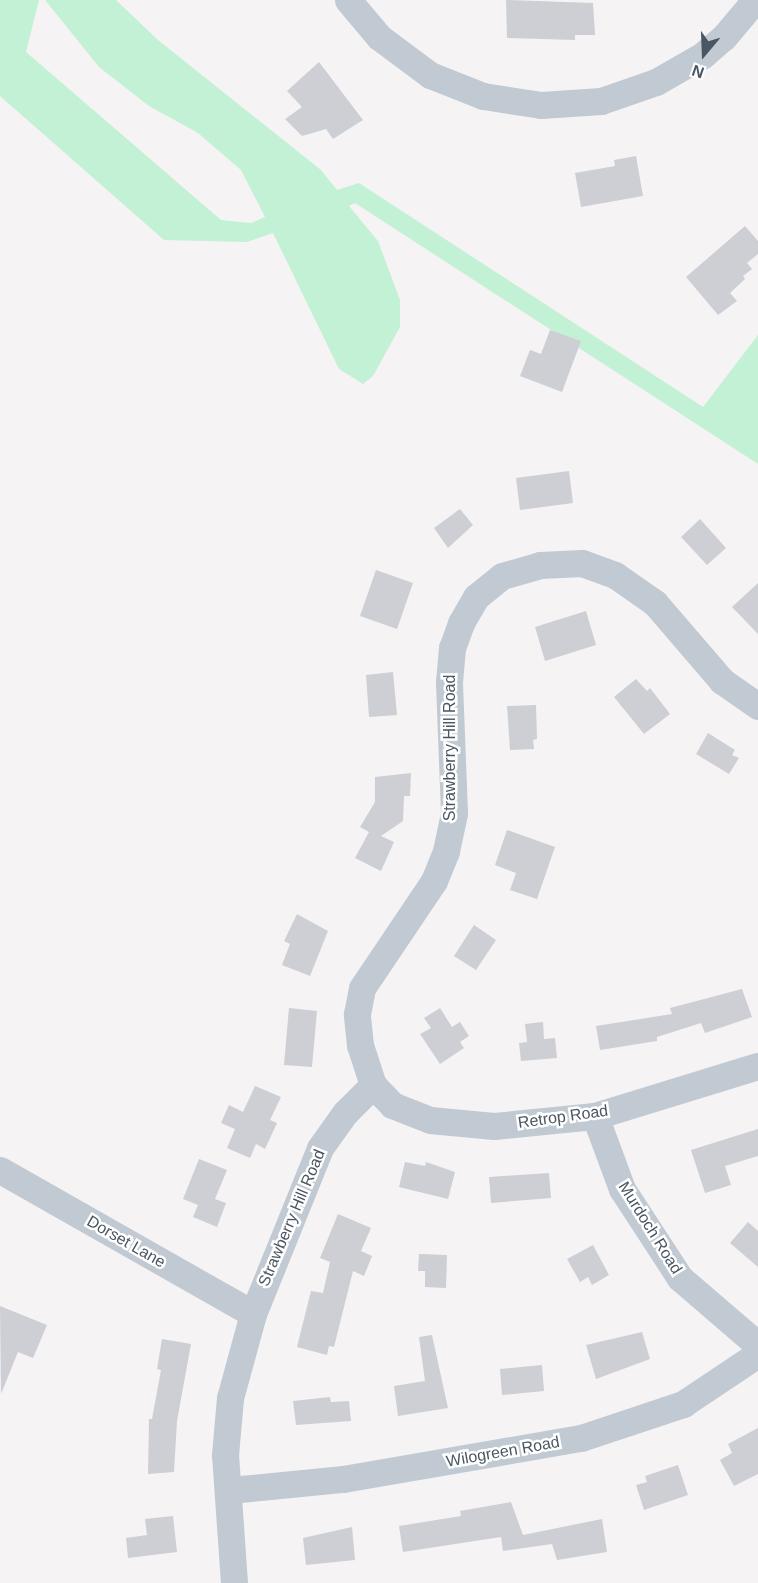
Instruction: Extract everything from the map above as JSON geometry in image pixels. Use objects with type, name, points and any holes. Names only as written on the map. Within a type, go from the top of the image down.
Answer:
[{"type":"street","points":[[348,0],[379,37],[430,75],[483,96],[541,105],[601,101],[656,82],[717,43],[755,0]]},
{"type":"street","name":"Strawberry Hill Road","points":[[234,1583],[230,1490],[225,1455],[230,1398],[253,1314],[320,1148],[373,1085],[360,1045],[357,1014],[362,988],[434,881],[446,850],[454,813],[448,681],[452,648],[476,597],[502,576],[540,565],[582,563],[615,575],[655,603],[722,681],[758,706]]},
{"type":"street","name":"Retrop Road","points":[[373,1085],[392,1105],[430,1120],[495,1126],[595,1116],[758,1066]]},
{"type":"street","name":"Murdoch Road","points":[[595,1116],[622,1189],[680,1278],[758,1345]]},
{"type":"street","name":"Dorset Lane","points":[[0,1170],[253,1314]]},
{"type":"street","name":"Wilogreen Road","points":[[230,1490],[343,1479],[581,1438],[683,1404],[758,1354]]},
{"type":"green space","points":[[0,0],[39,0],[26,52],[221,220],[251,223],[265,217],[241,170],[198,133],[149,106],[99,67],[45,0],[116,0],[158,40],[321,170],[337,190],[359,183],[703,407],[758,335],[758,464],[355,203],[349,206],[378,241],[400,300],[400,327],[373,376],[363,384],[339,369],[273,233],[247,242],[164,240],[0,96]]},
{"type":"building","points":[[506,0],[593,3],[595,35],[575,35],[575,40],[507,38]]},
{"type":"building","points":[[319,62],[363,120],[333,139],[326,129],[302,136],[285,119],[302,107],[287,91]]},
{"type":"building","points":[[636,156],[643,196],[581,207],[575,173],[615,166],[614,160]]},
{"type":"building","points":[[745,226],[758,241],[758,254],[747,263],[752,269],[743,276],[745,279],[730,293],[737,301],[718,315],[686,277]]},
{"type":"building","points":[[550,330],[581,341],[562,392],[520,376],[530,350],[541,354]]},
{"type":"building","points":[[569,471],[573,503],[520,510],[516,478]]},
{"type":"building","points":[[460,509],[473,525],[448,548],[434,528]]},
{"type":"building","points":[[700,519],[726,548],[707,565],[681,537]]},
{"type":"building","points":[[376,570],[413,583],[397,629],[360,616]]},
{"type":"building","points":[[758,583],[758,634],[732,607]]},
{"type":"building","points":[[586,611],[596,645],[545,661],[535,627]]},
{"type":"building","points":[[393,672],[397,715],[369,717],[366,675]]},
{"type":"building","points":[[636,679],[647,691],[650,688],[670,714],[644,734],[614,697]]},
{"type":"building","points":[[536,705],[537,739],[533,740],[534,749],[510,750],[507,706]]},
{"type":"building","points":[[708,733],[735,750],[732,755],[739,758],[729,774],[696,754]]},
{"type":"building","points":[[411,773],[410,796],[404,796],[403,821],[381,836],[394,842],[381,871],[355,858],[369,832],[360,827],[375,802],[375,777]]},
{"type":"building","points":[[507,830],[555,847],[537,899],[510,890],[516,873],[495,865]]},
{"type":"building","points":[[297,914],[328,931],[310,976],[282,965],[290,944],[284,941]]},
{"type":"building","points":[[474,925],[496,940],[476,970],[454,956]]},
{"type":"building","points":[[742,989],[752,1017],[705,1033],[701,1023],[657,1037],[657,1041],[600,1050],[596,1026],[672,1014],[670,1008]]},
{"type":"building","points":[[289,1008],[317,1011],[312,1067],[284,1065]]},
{"type":"building","points":[[440,1008],[452,1027],[460,1022],[469,1036],[460,1042],[464,1048],[440,1064],[420,1034],[431,1028],[424,1018]]},
{"type":"building","points":[[543,1022],[544,1039],[555,1038],[557,1058],[521,1061],[519,1043],[527,1042],[525,1024]]},
{"type":"building","points":[[255,1086],[281,1097],[270,1120],[277,1123],[265,1149],[256,1144],[250,1158],[227,1148],[235,1129],[221,1123],[229,1105],[243,1112]]},
{"type":"building","points":[[758,1129],[758,1156],[725,1166],[731,1185],[705,1193],[691,1150]]},
{"type":"building","points":[[199,1159],[227,1170],[215,1199],[226,1203],[217,1227],[193,1217],[198,1205],[183,1199]]},
{"type":"building","points":[[405,1162],[425,1166],[426,1162],[455,1172],[448,1199],[399,1187]]},
{"type":"building","points":[[549,1173],[551,1198],[491,1203],[489,1177]]},
{"type":"building","points":[[338,1214],[371,1228],[361,1251],[372,1256],[364,1276],[353,1271],[334,1347],[329,1346],[327,1355],[297,1347],[311,1291],[323,1293],[330,1262],[320,1258]]},
{"type":"building","points":[[748,1222],[758,1231],[758,1267],[730,1243]]},
{"type":"building","points":[[593,1245],[609,1275],[592,1285],[588,1277],[580,1282],[567,1259]]},
{"type":"building","points":[[419,1254],[447,1255],[446,1288],[425,1287],[425,1271],[418,1271]]},
{"type":"building","points":[[0,1306],[47,1325],[33,1358],[18,1352],[1,1394]]},
{"type":"building","points":[[642,1332],[650,1359],[596,1379],[586,1345]]},
{"type":"building","points":[[432,1335],[448,1408],[398,1416],[394,1386],[425,1381],[419,1337]]},
{"type":"building","points":[[162,1339],[191,1344],[177,1421],[174,1472],[148,1474],[149,1419],[152,1419],[161,1370],[157,1369]]},
{"type":"building","points":[[542,1365],[544,1391],[502,1395],[500,1369]]},
{"type":"building","points":[[330,1397],[331,1402],[349,1401],[351,1421],[296,1425],[293,1401]]},
{"type":"building","points":[[758,1428],[758,1474],[734,1486],[720,1460],[732,1453],[728,1444]]},
{"type":"building","points":[[678,1465],[688,1495],[644,1510],[636,1485],[647,1482],[645,1476]]},
{"type":"building","points":[[511,1502],[523,1535],[602,1519],[607,1552],[557,1560],[552,1544],[503,1551],[501,1537],[403,1552],[399,1526],[461,1516],[460,1511]]},
{"type":"building","points":[[173,1516],[177,1552],[128,1558],[126,1538],[147,1535],[145,1519]]},
{"type":"building","points":[[352,1527],[355,1560],[306,1565],[303,1538]]}]
